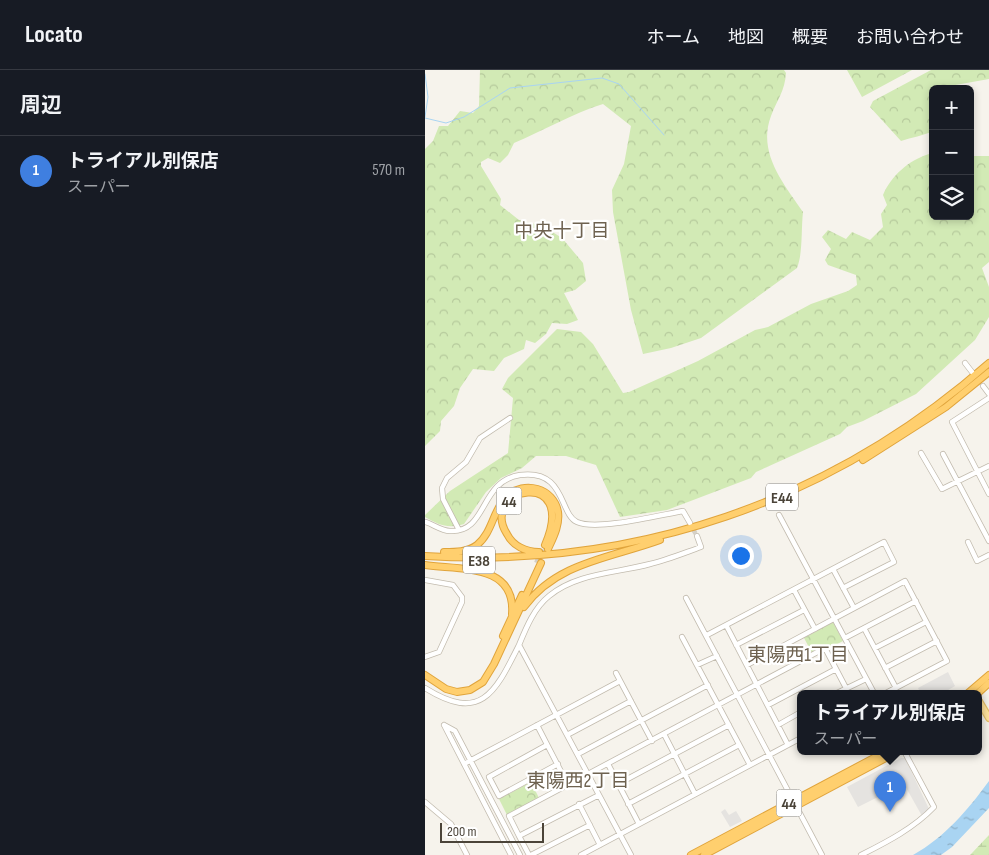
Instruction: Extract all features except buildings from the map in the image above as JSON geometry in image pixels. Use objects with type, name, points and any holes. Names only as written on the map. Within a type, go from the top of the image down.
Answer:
[{"type":"highway","name":"E44","points":[[542,556],[660,537],[719,521],[775,500],[825,476],[877,446],[942,402],[989,363]]},
{"type":"highway","name":"E44","points":[[542,556],[661,540],[690,533],[748,514],[827,479],[911,430],[946,407],[989,372]]},
{"type":"highway","points":[[425,555],[458,552],[476,546],[487,534],[503,500],[515,490],[527,487],[543,491],[557,508],[558,522],[542,556]]},
{"type":"highway","name":"44","points":[[514,618],[542,556],[553,521],[551,505],[544,498],[536,494],[523,492],[517,494],[507,503],[502,516],[506,534],[515,544],[527,550],[560,552]]},
{"type":"highway","points":[[425,674],[451,688],[463,690],[476,685],[487,672],[514,618],[535,594],[571,568],[661,540]]},
{"type":"highway","name":"E38","points":[[425,555],[542,556]]},
{"type":"highway","points":[[425,565],[492,574],[507,588],[512,601],[514,618]]},
{"type":"highway","points":[[976,690],[989,675]]},
{"type":"highway","points":[[978,690],[989,683]]},
{"type":"highway","name":"44","points":[[704,855],[880,755]]},
{"type":"highway","name":"44","points":[[691,855],[891,755]]},
{"type":"main road","points":[[982,706],[989,718]]},
{"type":"street","points":[[965,364],[972,372]]},
{"type":"street","points":[[983,386],[989,396],[952,422],[989,494]]},
{"type":"street","points":[[459,530],[443,500],[442,488],[447,478],[466,462],[480,438],[510,418]]},
{"type":"street","points":[[921,453],[942,489],[989,466]]},
{"type":"street","points":[[943,454],[989,541]]},
{"type":"street","points":[[425,522],[441,529],[459,530],[468,526],[479,516],[488,495],[495,488],[512,477],[523,475],[533,476],[552,484],[563,498],[570,516],[581,523],[614,523],[683,511],[690,523]]},
{"type":"street","points":[[779,515],[872,690]]},
{"type":"street","points":[[425,688],[453,703],[464,704],[481,699],[496,688],[538,608],[548,596],[579,580],[651,564],[701,547],[697,536]]},
{"type":"street","points":[[707,636],[884,542],[894,562],[843,588]]},
{"type":"street","points":[[968,542],[977,561],[989,554]]},
{"type":"street","points":[[833,569],[853,608]]},
{"type":"street","points":[[425,580],[453,585],[460,592],[462,602],[439,652],[425,657]]},
{"type":"street","points":[[747,665],[905,581],[947,661],[892,690]]},
{"type":"street","points":[[794,590],[815,629]]},
{"type":"street","points":[[686,598],[822,855]]},
{"type":"street","points":[[845,638],[915,601]]},
{"type":"street","points":[[736,645],[805,610]]},
{"type":"street","points":[[875,648],[926,622]]},
{"type":"street","points":[[726,625],[788,745]]},
{"type":"street","points":[[864,628],[896,688]]},
{"type":"street","points":[[682,637],[750,765]]},
{"type":"street","points":[[885,668],[937,641]]},
{"type":"street","points":[[519,644],[631,855]]},
{"type":"street","points":[[589,825],[530,855],[509,816],[825,648],[846,688]]},
{"type":"street","points":[[697,666],[717,656]]},
{"type":"street","points":[[768,705],[836,669]]},
{"type":"street","points":[[616,673],[652,741]]},
{"type":"street","points":[[842,690],[866,679]]},
{"type":"street","points":[[463,764],[621,681]]},
{"type":"street","points":[[578,754],[707,685]]},
{"type":"street","points":[[567,735],[631,701]]},
{"type":"street","points":[[778,725],[797,714]]},
{"type":"street","points":[[537,725],[568,785]]},
{"type":"street","points":[[618,784],[729,725]]},
{"type":"street","points":[[508,854],[444,726],[455,732],[520,855]]},
{"type":"street","points":[[664,734],[695,794]]},
{"type":"street","points":[[581,855],[797,740]]},
{"type":"street","points":[[547,745],[489,777],[499,796],[558,764]]},
{"type":"street","points":[[628,804],[739,745]]},
{"type":"street","points":[[861,855],[901,833],[934,807],[906,755]]},
{"type":"street","points":[[608,764],[639,824]]},
{"type":"street","points":[[519,836],[599,795]]},
{"type":"street","points":[[425,802],[451,824],[467,855]]},
{"type":"street","points":[[579,804],[600,845]]},
{"type":"green space","points":[[480,70],[784,70],[786,73],[784,85],[771,116],[767,143],[770,155],[781,179],[803,212],[800,255],[797,268],[701,338],[671,348],[643,354],[631,310],[613,212],[612,190],[624,164],[631,126],[603,104],[581,112],[514,143],[508,155],[500,163],[488,158],[481,162],[481,166],[501,199],[500,205],[519,220],[543,226],[562,238],[583,263],[586,281],[575,290],[564,293],[578,320],[567,324],[552,323],[546,334],[535,343],[526,340],[524,349],[504,358],[494,371],[473,369],[460,388],[454,406],[441,421],[440,431],[425,446],[425,149],[433,141],[439,126],[448,126],[460,111],[473,113],[479,106]]},
{"type":"green space","points":[[847,70],[912,70],[862,97]]},
{"type":"green space","points":[[931,70],[989,70],[989,79],[955,85],[929,85],[929,132],[901,141],[870,107],[873,101]]},
{"type":"green space","points":[[929,154],[929,220],[974,220],[974,156],[989,156],[989,262],[982,268],[989,287],[989,317],[975,340],[916,394],[847,427],[840,434],[756,472],[751,478],[667,510],[620,517],[596,465],[566,456],[536,456],[522,468],[501,478],[486,492],[464,524],[444,525],[425,517],[450,491],[508,453],[513,398],[502,389],[508,378],[557,329],[581,332],[593,344],[623,393],[698,361],[755,330],[768,327],[811,304],[848,291],[857,285],[856,275],[828,265],[825,260],[831,249],[822,237],[828,230],[846,239],[852,232],[870,240],[883,227],[881,214],[887,205],[883,195],[886,188],[901,170]]},
{"type":"green space","points":[[833,622],[843,641],[828,649],[826,646],[812,653],[804,638]]},
{"type":"green space","points":[[531,782],[539,798],[507,815],[499,799]]},
{"type":"green space","points":[[989,835],[989,855],[970,855],[972,853]]},
{"type":"shaded area","points":[[948,672],[955,686],[948,690],[919,690],[918,688]]},
{"type":"shaded area","points":[[901,758],[905,758],[929,809],[922,816],[904,784],[858,807],[847,787]]},
{"type":"shaded area","points":[[725,809],[729,815],[736,811],[742,821],[730,827],[721,812]]},
{"type":"water","points":[[989,781],[989,808],[952,847],[941,855],[913,855],[945,832]]},
{"type":"waterway","points":[[425,74],[428,97],[425,117]]},
{"type":"waterway","points":[[425,118],[446,123],[464,117],[510,88],[602,78],[619,84],[664,135]]},
{"type":"tunnel","points":[[690,524],[697,536]]},
{"type":"tunnel","points":[[537,563],[543,548]]},
{"type":"place","name":"トライアル別保店","points":[[890,812]]},
{"type":"district","name":"中央十丁目","points":[[562,230]]},
{"type":"district","name":"東陽西1丁目","points":[[798,654]]},
{"type":"district","name":"東陽西2丁目","points":[[578,780]]}]
